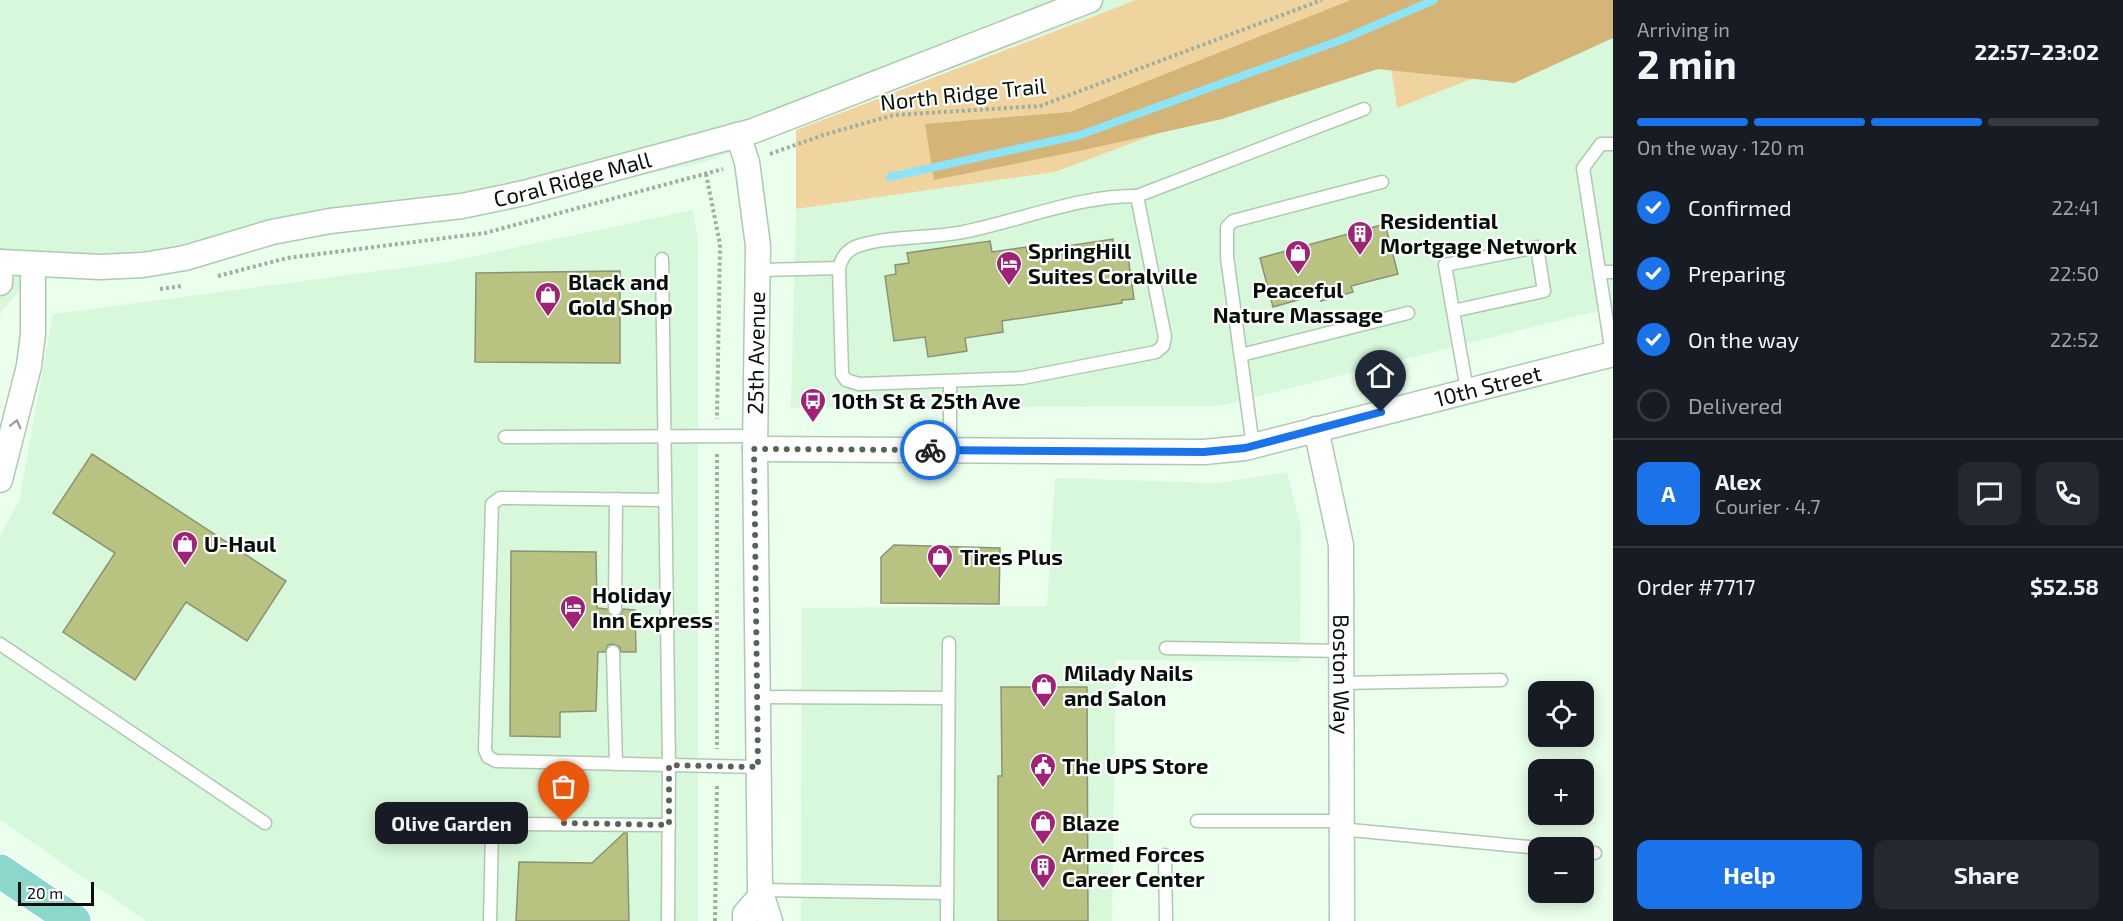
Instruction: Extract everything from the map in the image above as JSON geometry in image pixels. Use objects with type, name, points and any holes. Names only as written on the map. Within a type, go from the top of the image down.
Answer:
[{"type":"main road","points":[[0,871],[74,921]]},
{"type":"street","name":"Coral Ridge Mall","points":[[0,269],[33,264],[143,265],[185,258],[295,228],[462,206],[524,193],[738,135],[1090,0]]},
{"type":"street","name":"25th Avenue","points":[[738,135],[747,162],[757,235],[755,443],[760,894],[770,921]]},
{"type":"street","points":[[0,480],[29,366],[33,334],[33,264]]},
{"type":"street","name":"10th Street","points":[[755,443],[950,451],[1204,452],[1253,446],[1612,354]]},
{"type":"street","name":"Boston Way","points":[[1316,429],[1341,545],[1342,921]]},
{"type":"street","points":[[745,921],[745,914],[760,894]]},
{"type":"lane","points":[[1137,196],[1165,337],[1163,346],[1156,352],[1022,378],[859,384],[846,380],[842,374],[839,268],[844,254],[854,248],[874,243],[962,232],[1108,198],[1137,196],[1364,109]]},
{"type":"lane","points":[[1612,354],[1583,168],[1601,144],[1613,144]]},
{"type":"lane","points":[[1253,446],[1227,257],[1227,227],[1233,221],[1382,183]]},
{"type":"lane","points":[[1453,311],[1544,291],[1537,247],[1445,265],[1453,311],[1467,390]]},
{"type":"lane","points":[[662,259],[669,765],[668,921]]},
{"type":"lane","points":[[757,270],[839,268]]},
{"type":"lane","points":[[1600,272],[1613,272]]},
{"type":"lane","points":[[1241,356],[1408,313]]},
{"type":"lane","points":[[950,381],[950,451]]},
{"type":"lane","points":[[505,437],[717,436],[755,443]]},
{"type":"lane","points":[[664,500],[500,498],[492,504],[485,750],[488,757],[496,761],[758,767]]},
{"type":"lane","points":[[615,609],[616,499]]},
{"type":"lane","points":[[947,921],[949,643]]},
{"type":"lane","points":[[0,644],[265,824]]},
{"type":"lane","points":[[1166,648],[1341,651]]},
{"type":"lane","points":[[613,652],[616,764]]},
{"type":"lane","points":[[1341,683],[1501,680]]},
{"type":"lane","points":[[757,697],[948,698]]},
{"type":"lane","points":[[1197,821],[1340,825],[1528,847]]},
{"type":"lane","points":[[490,921],[492,829],[495,824],[669,825]]},
{"type":"lane","points":[[1165,855],[1166,921]]},
{"type":"lane","points":[[760,894],[947,893]]},
{"type":"path","name":"North Ridge Trail","points":[[212,278],[287,258],[485,233],[706,174],[823,135],[894,115],[1040,106],[1322,0]]},
{"type":"path","points":[[706,174],[720,244],[715,921]]},
{"type":"path","points":[[158,289],[191,283]]},
{"type":"shaded area","points":[[0,0],[1136,0],[702,163],[465,208],[424,211],[204,259],[39,265],[0,314]]},
{"type":"shaded area","points":[[1136,0],[1613,0],[1613,24],[1397,108],[1388,47],[1055,172],[796,209],[796,130]]},
{"type":"shaded area","points":[[1351,0],[1613,0],[1613,38],[1514,83],[1378,69],[1222,119],[934,180],[925,124],[1070,112]]},
{"type":"shaded area","points":[[1613,24],[1613,307],[1219,406],[791,408],[796,209],[1055,172],[1388,47],[1397,108]]},
{"type":"shaded area","points":[[693,210],[698,244],[698,921],[146,921],[0,820],[0,536],[19,501],[53,314],[447,262]]},
{"type":"shaded area","points":[[1287,472],[1301,529],[1300,662],[1116,660],[1112,921],[801,921],[802,608],[1047,606],[1055,478],[1220,483]]},
{"type":"building","points":[[1385,224],[1398,274],[1351,286],[1353,292],[1321,301],[1319,294],[1273,307],[1260,258]]},
{"type":"building","name":"SpringHill Suites Coralville","points":[[1113,239],[1113,244],[1126,242],[1134,299],[1122,300],[1122,303],[1002,321],[1003,332],[965,338],[967,351],[928,357],[925,337],[894,341],[885,276],[896,274],[895,265],[909,263],[907,253],[990,241],[992,252],[1026,247],[1027,252]]},
{"type":"building","name":"Black and Gold Shop","points":[[620,271],[620,363],[475,362],[476,273]]},
{"type":"building","name":"U-Haul","points":[[92,454],[286,581],[247,641],[186,602],[135,680],[63,632],[115,553],[53,513]]},
{"type":"building","name":"Tires Plus","points":[[894,545],[1000,548],[999,604],[881,603],[881,557]]},
{"type":"building","name":"Holiday Inn Express","points":[[511,551],[596,552],[597,608],[607,609],[614,617],[620,616],[623,609],[635,610],[636,652],[621,652],[620,647],[613,644],[608,645],[605,652],[598,652],[596,711],[560,712],[560,737],[510,736]]},
{"type":"building","points":[[1001,687],[1087,687],[1088,921],[998,921],[998,776],[1002,776]]},
{"type":"building","points":[[624,833],[627,833],[629,921],[516,921],[519,862],[592,863]]},
{"type":"waterway","points":[[890,177],[1080,135],[1341,40],[1434,0]]},
{"type":"way so far","points":[[564,823],[669,825],[669,765],[758,767],[754,449],[930,450]]},
{"type":"place","name":"Residential Mortgage Network","points":[[1360,257]]},
{"type":"place","name":"Peaceful Nature Massage","points":[[1298,276]]},
{"type":"place","name":"SpringHill Suites Coralville","points":[[1009,287]]},
{"type":"place","name":"Black and Gold Shop","points":[[548,318]]},
{"type":"place","name":"10th St & 25th Ave","points":[[813,424]]},
{"type":"place","name":"U-Haul","points":[[185,567]]},
{"type":"place","name":"Tires Plus","points":[[940,580]]},
{"type":"place","name":"Holiday Inn Express","points":[[573,631]]},
{"type":"place","name":"Milady Nails and Salon","points":[[1044,709]]},
{"type":"place","name":"The UPS Store","points":[[1043,789]]},
{"type":"place","name":"Olive Garden","points":[[564,823]]},
{"type":"place","name":"Blaze","points":[[1043,846]]},
{"type":"place","name":"Armed Forces Career Center","points":[[1043,890]]},
{"type":"route","points":[[930,450],[1204,452],[1245,448],[1381,412]]}]
